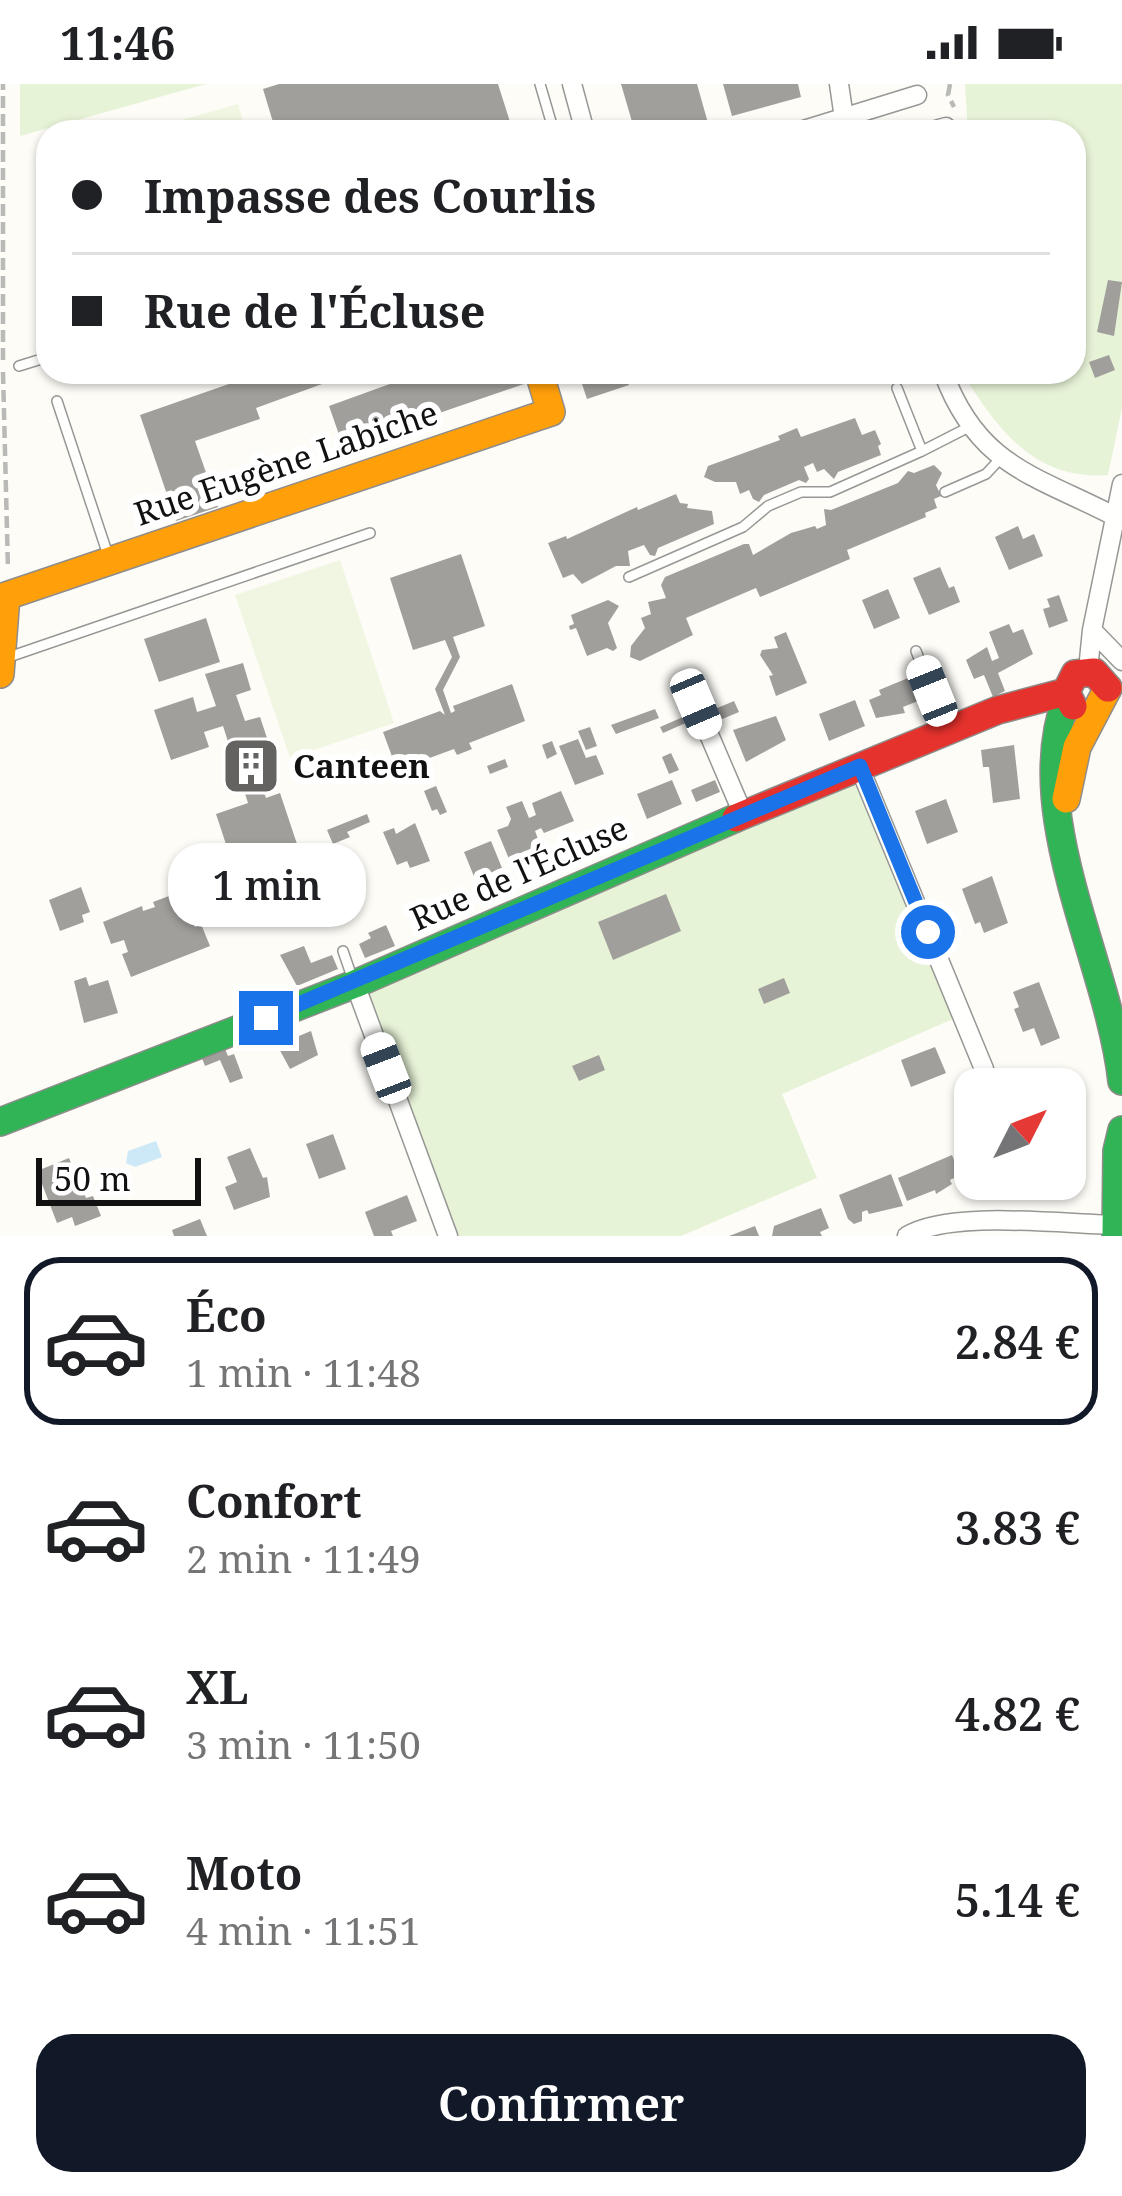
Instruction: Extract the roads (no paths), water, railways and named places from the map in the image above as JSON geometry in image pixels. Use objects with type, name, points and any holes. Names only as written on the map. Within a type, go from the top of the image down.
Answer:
[{"type":"street","points":[[572,84],[582,120]]},
{"type":"street","points":[[839,84],[844,118]]},
{"type":"street","points":[[837,120],[916,95]]},
{"type":"street","name":"Rue Eugène Labiche","points":[[1,659],[6,596],[550,412],[542,384]]},
{"type":"street","points":[[947,384],[969,427],[1000,459],[1116,517]]},
{"type":"street","points":[[1063,827],[1076,746],[1103,687],[1092,630],[1122,484]]},
{"type":"street","points":[[1092,630],[1122,661]]},
{"type":"street","points":[[0,674],[1,659]]},
{"type":"street","points":[[1103,687],[1070,679],[1057,723],[1052,768],[1075,906],[1117,1036],[1122,1081]]},
{"type":"street","name":"Rue de l'Écluse","points":[[0,1122],[355,984],[948,730],[998,710],[1067,695]]},
{"type":"street","points":[[696,704],[743,814]]},
{"type":"street","points":[[860,766],[984,1068]]},
{"type":"street","points":[[355,984],[448,1236]]},
{"type":"street","points":[[907,1236],[964,1221],[1118,1229],[1117,1151],[1122,1130]]},
{"type":"lane","points":[[540,84],[550,120]]},
{"type":"lane","points":[[19,366],[36,361]]},
{"type":"lane","points":[[897,388],[922,451]]},
{"type":"lane","points":[[58,401],[110,560]]},
{"type":"lane","points":[[629,577],[743,527],[768,506],[801,492],[830,492],[969,427]]},
{"type":"lane","points":[[945,492],[986,474],[1000,459]]},
{"type":"lane","points":[[1,659],[370,533]]},
{"type":"lane","points":[[916,651],[948,730]]},
{"type":"lane","points":[[343,951],[355,984]]},
{"type":"water","points":[[156,1141],[162,1157],[135,1167],[126,1163],[128,1151]]},
{"type":"place","name":"Canteen","points":[[251,766]]}]
